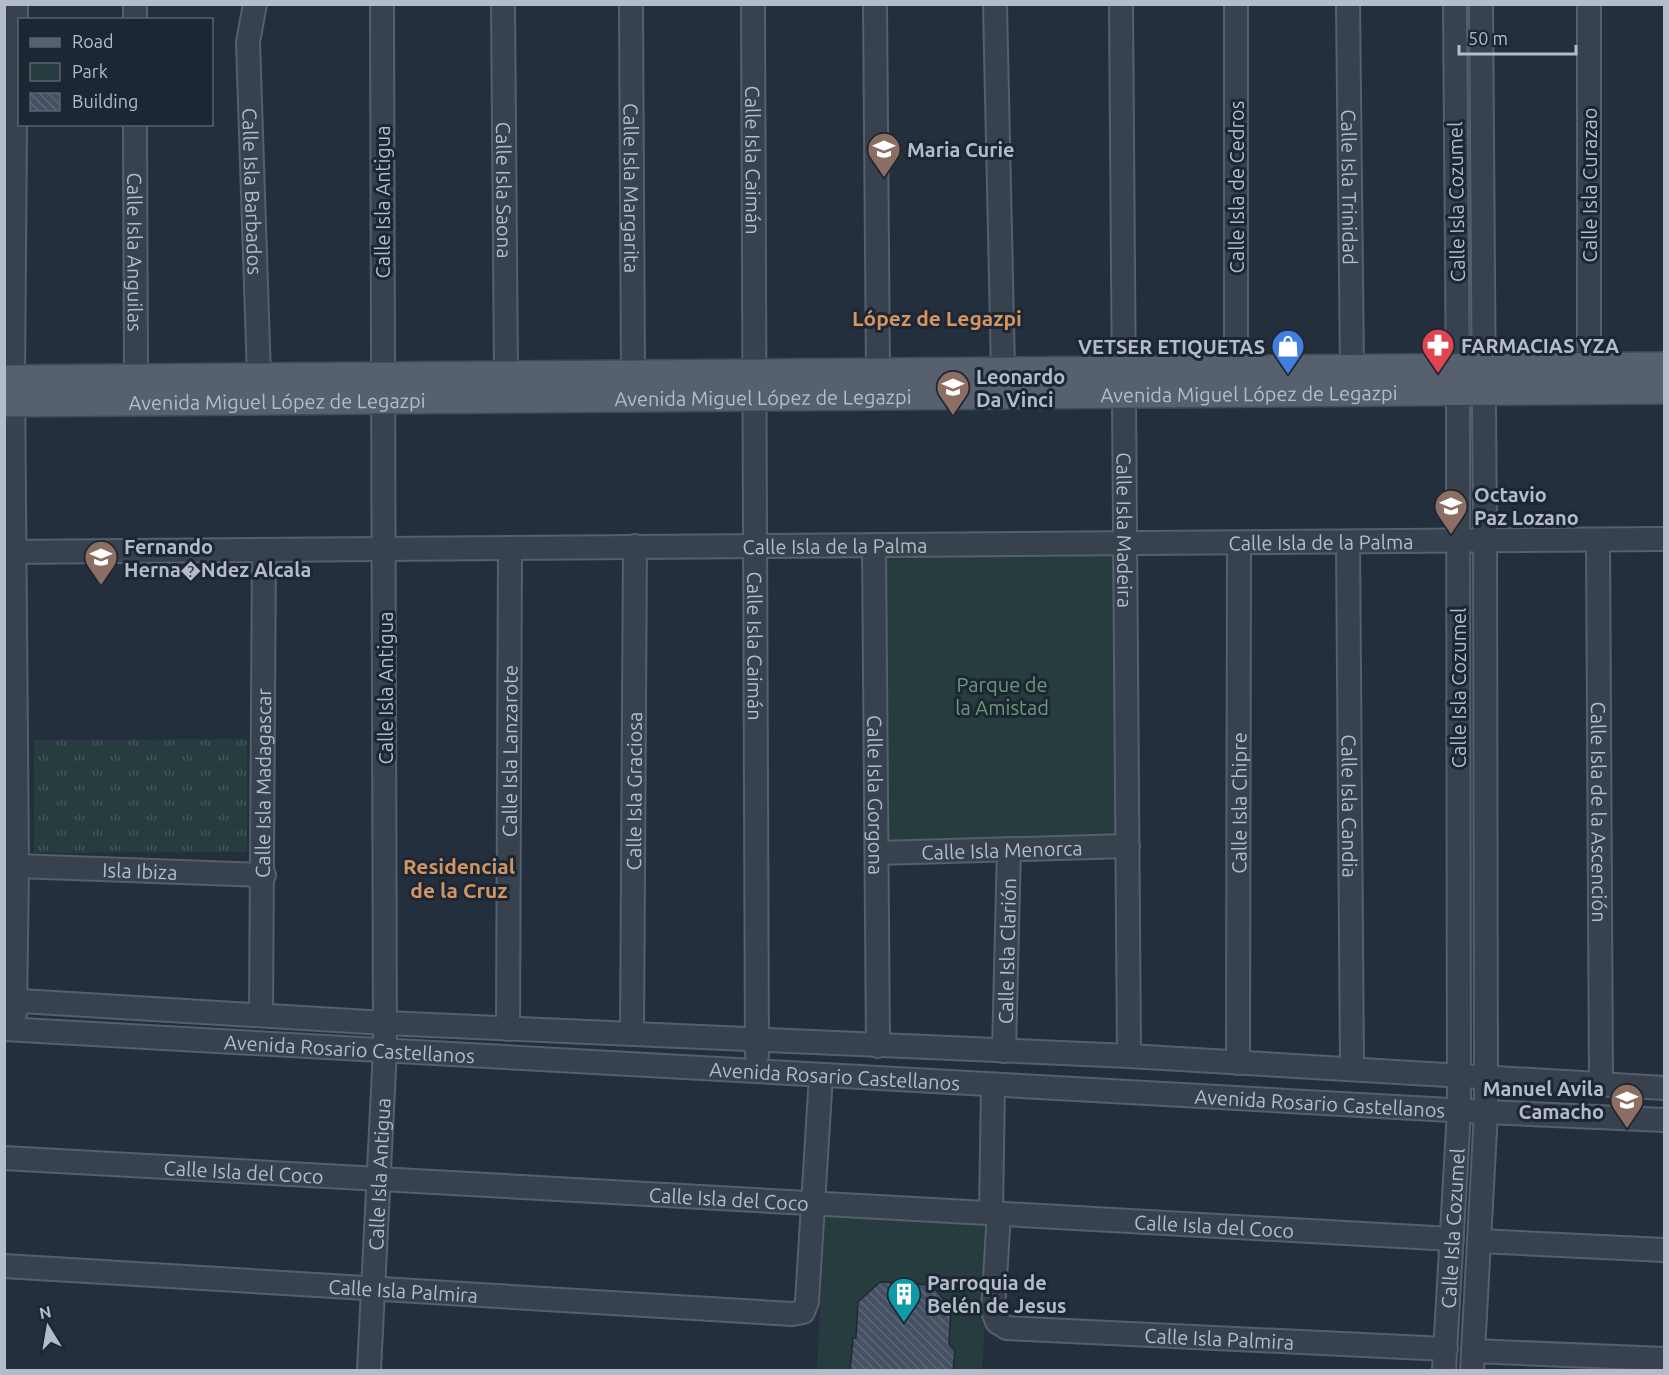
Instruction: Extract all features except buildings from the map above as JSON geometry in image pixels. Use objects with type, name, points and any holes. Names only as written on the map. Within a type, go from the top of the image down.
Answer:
[{"type":"main road","name":"Avenida Miguel López de Legazpi","points":[[9,390],[1471,379],[1589,366],[1665,366]]},
{"type":"main road","name":"Avenida Miguel López de Legazpi","points":[[9,390],[136,377],[259,376],[383,388],[506,375],[633,374],[755,385],[878,372],[1003,371],[1123,382],[1236,369],[1352,368],[1471,379],[1665,390]]},
{"type":"street","points":[[10,1030],[9,1001],[17,866],[9,390],[15,4]]},
{"type":"street","name":"Calle Isla Barbados","points":[[255,4],[248,42],[259,376]]},
{"type":"street","name":"Calle Isla Antigua","points":[[369,1371],[385,1050],[382,4]]},
{"type":"street","name":"Calle Isla Saona","points":[[503,4],[506,375]]},
{"type":"street","name":"Calle Isla Margarita","points":[[631,4],[633,374]]},
{"type":"street","name":"Calle Isla Caimán","points":[[753,4],[756,1040],[758,1071]]},
{"type":"street","points":[[874,4],[878,372]]},
{"type":"street","points":[[995,4],[1003,371]]},
{"type":"street","name":"Calle Isla Madeira","points":[[1121,4],[1129,1056]]},
{"type":"street","name":"Calle Isla de Cedros","points":[[1236,4],[1236,369]]},
{"type":"street","name":"Calle Isla Trinidad","points":[[1347,4],[1352,368]]},
{"type":"street","name":"Calle Isla Cozumel","points":[[1455,4],[1471,379],[1485,541],[1486,1113],[1473,1361]]},
{"type":"street","name":"Calle Isla Cozumel","points":[[1445,1360],[1459,1111],[1458,541],[1471,379],[1481,4]]},
{"type":"street","name":"Calle Isla Curazao","points":[[1589,4],[1589,366]]},
{"type":"street","name":"Calle Isla Anguilas","points":[[135,126],[136,377]]},
{"type":"street","name":"Calle Isla de la Palma","points":[[10,552],[1665,539]]},
{"type":"street","name":"Calle Isla de la Ascención","points":[[1598,540],[1601,1084]]},
{"type":"street","name":"Calle Isla Candia","points":[[1348,542],[1352,1069]]},
{"type":"street","name":"Calle Isla Chipre","points":[[1238,1063],[1239,544]]},
{"type":"street","name":"Calle Isla Gorgona","points":[[874,545],[878,1046]]},
{"type":"street","name":"Calle Isla Graciosa","points":[[632,1035],[634,546]]},
{"type":"street","name":"Calle Isla Lanzarote","points":[[508,1029],[510,548]]},
{"type":"street","name":"Calle Isla Madagascar","points":[[261,1015],[264,875],[264,550]]},
{"type":"street","name":"Calle Isla Menorca","points":[[878,853],[1128,846]]},
{"type":"street","name":"Calle Isla Clarión","points":[[1004,1051],[1008,849]]},
{"type":"street","name":"Isla Ibiza","points":[[17,866],[264,875]]},
{"type":"street","name":"Avenida Rosario Castellanos","points":[[9,1001],[385,1023],[1129,1056],[1665,1088]]},
{"type":"street","name":"Avenida Rosario Castellanos","points":[[10,1030],[1486,1113],[1665,1120]]},
{"type":"street","points":[[815,1203],[821,1075]]},
{"type":"street","points":[[993,1085],[995,1213]]},
{"type":"street","name":"Calle Isla del Coco","points":[[4,1158],[1452,1239]]},
{"type":"street","name":"Calle Isla Palmira","points":[[4,1266],[780,1314],[803,1312],[807,1302],[815,1203]]},
{"type":"street","name":"Calle Isla Palmira","points":[[995,1213],[993,1311],[997,1322],[1007,1328],[1445,1360]]},
{"type":"street","points":[[1479,1240],[1665,1250]]},
{"type":"street","points":[[1473,1361],[1665,1359]]},
{"type":"green space","name":"Parque de la Amistad","points":[[1120,549],[1123,841],[884,847],[880,550]]},
{"type":"green space","points":[[247,739],[247,852],[34,853],[34,740]]},
{"type":"green space","points":[[825,1213],[991,1222],[982,1370],[817,1370]]},
{"type":"place","name":"Maria Curie","points":[[884,178]]},
{"type":"place","name":"FARMACIAS YZA","points":[[1438,374]]},
{"type":"place","name":"VETSER ETIQUETAS","points":[[1288,375]]},
{"type":"place","name":"Leonardo Da Vinci","points":[[953,416]]},
{"type":"place","name":"Octavio Paz Lozano","points":[[1451,535]]},
{"type":"place","name":"Fernando Herna�Ndez Alcala","points":[[101,586]]},
{"type":"place","name":"Manuel Avila Camacho","points":[[1627,1129]]},
{"type":"place","name":"Parroquia de Belén de Jesus","points":[[904,1323]]},
{"type":"district","name":"López de Legazpi","points":[[937,318]]},
{"type":"district","name":"Residencial de la Cruz","points":[[459,878]]}]
